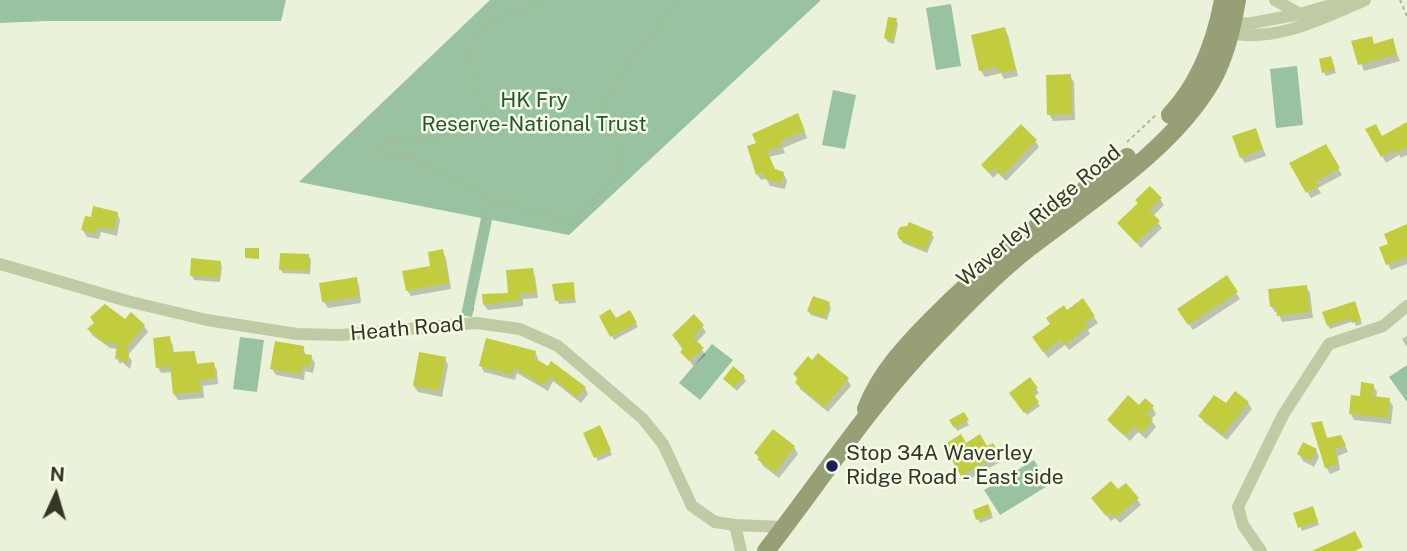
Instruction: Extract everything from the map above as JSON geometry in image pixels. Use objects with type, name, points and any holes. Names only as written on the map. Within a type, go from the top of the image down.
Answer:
[{"type":"main road","name":"Waverley Ridge Road","points":[[1223,0],[1224,28]]},
{"type":"main road","name":"Waverley Ridge Road","points":[[766,551],[861,423],[934,338],[988,284],[1027,250],[1119,179],[1177,126],[1212,80],[1224,28],[1237,0]]},
{"type":"street","points":[[1275,0],[1300,13]]},
{"type":"street","points":[[1224,28],[1300,13],[1348,0]]},
{"type":"street","points":[[1224,28],[1270,36],[1365,0]]},
{"type":"street","name":"Heath Road","points":[[0,264],[207,320],[297,334],[341,335],[476,323],[520,329],[558,346],[643,419],[663,444],[692,506],[715,522],[784,527]]},
{"type":"street","points":[[1261,551],[1243,525],[1238,507],[1283,415],[1329,344],[1383,326],[1407,306]]},
{"type":"street","points":[[735,525],[741,551]]},
{"type":"path","points":[[549,0],[487,22],[467,51],[484,116],[482,132],[383,143],[375,148],[384,154],[417,160],[497,202],[558,217],[574,217],[618,176],[616,131],[603,107],[624,69],[677,0]]},
{"type":"path","points":[[1400,0],[1407,16]]},
{"type":"path","points":[[472,318],[473,281],[487,211],[497,202]]},
{"type":"green space","points":[[0,0],[286,0],[281,21],[0,23]]},
{"type":"green space","name":"HK Fry Reserve-National Trust","points":[[490,0],[821,0],[569,235],[492,220],[472,317],[461,315],[481,218],[299,182]]},
{"type":"green space","points":[[951,4],[961,66],[936,70],[926,8]]},
{"type":"green space","points":[[1297,66],[1303,125],[1276,128],[1270,69]]},
{"type":"green space","points":[[833,90],[856,95],[845,149],[822,145]]},
{"type":"green space","points":[[240,337],[264,340],[257,392],[233,389]]},
{"type":"green space","points":[[712,344],[733,360],[700,400],[679,383]]},
{"type":"green space","points":[[1407,365],[1407,402],[1389,377]]},
{"type":"green space","points":[[1034,460],[1049,485],[1000,515],[984,490]]},
{"type":"building","points":[[888,17],[897,18],[893,41],[884,38]]},
{"type":"building","points":[[1005,27],[1016,70],[999,73],[997,67],[979,71],[971,35]]},
{"type":"building","points":[[1372,36],[1374,44],[1393,38],[1397,54],[1358,65],[1351,41]]},
{"type":"building","points":[[1331,56],[1335,69],[1322,73],[1319,59]]},
{"type":"building","points":[[1071,74],[1072,114],[1047,115],[1046,75]]},
{"type":"building","points":[[798,113],[805,131],[781,141],[782,146],[767,151],[775,169],[784,172],[782,184],[765,179],[762,172],[756,175],[747,146],[756,143],[752,134]]},
{"type":"building","points":[[1407,122],[1407,147],[1381,157],[1365,129],[1376,124],[1382,136]]},
{"type":"building","points":[[1021,124],[1037,140],[1002,176],[994,168],[989,173],[981,165]]},
{"type":"building","points":[[1256,128],[1263,149],[1240,158],[1232,136]]},
{"type":"building","points":[[1326,144],[1340,168],[1316,181],[1319,186],[1306,193],[1289,163]]},
{"type":"building","points":[[1150,186],[1162,198],[1149,210],[1160,221],[1136,243],[1117,223],[1138,203],[1135,200]]},
{"type":"building","points":[[93,206],[118,212],[114,230],[97,227],[96,234],[81,230],[85,216],[91,217]]},
{"type":"building","points":[[909,222],[933,232],[925,250],[899,239],[897,233],[900,227],[907,226]]},
{"type":"building","points":[[1407,224],[1407,257],[1386,265],[1379,247],[1388,244],[1384,234]]},
{"type":"building","points":[[245,248],[259,248],[259,259],[245,258]]},
{"type":"building","points":[[443,249],[449,283],[406,291],[402,271],[430,266],[428,252]]},
{"type":"building","points":[[280,253],[309,254],[309,271],[279,270]]},
{"type":"building","points":[[191,258],[221,261],[219,278],[190,276]]},
{"type":"building","points":[[533,268],[536,293],[520,293],[521,300],[483,305],[482,294],[508,293],[506,270]]},
{"type":"building","points":[[1227,275],[1238,292],[1188,325],[1177,309]]},
{"type":"building","points":[[357,277],[359,297],[322,302],[319,283]]},
{"type":"building","points":[[574,282],[575,299],[555,301],[552,284]]},
{"type":"building","points":[[1307,285],[1310,312],[1277,316],[1275,306],[1270,307],[1268,289]]},
{"type":"building","points":[[813,296],[830,302],[825,318],[807,311]]},
{"type":"building","points":[[1083,298],[1095,316],[1085,323],[1088,327],[1064,345],[1061,340],[1043,352],[1032,337],[1050,324],[1046,318],[1064,305],[1067,310]]},
{"type":"building","points":[[1355,301],[1361,320],[1352,323],[1351,318],[1327,326],[1322,312]]},
{"type":"building","points":[[105,304],[125,319],[131,312],[145,325],[126,348],[129,353],[127,364],[118,357],[115,360],[117,343],[105,343],[87,329],[94,323],[90,317]]},
{"type":"building","points":[[610,309],[616,318],[630,310],[637,323],[610,337],[599,316]]},
{"type":"building","points":[[694,314],[704,325],[693,337],[704,348],[689,361],[680,352],[683,349],[672,335]]},
{"type":"building","points":[[170,336],[172,352],[195,351],[196,364],[214,362],[216,378],[200,380],[201,392],[173,394],[170,366],[156,368],[153,338]]},
{"type":"building","points":[[486,338],[536,351],[534,358],[548,366],[551,361],[586,387],[577,398],[550,376],[544,386],[514,368],[512,375],[479,366]]},
{"type":"building","points":[[275,341],[304,346],[303,354],[312,355],[310,367],[302,366],[301,374],[270,369]]},
{"type":"building","points":[[419,352],[446,357],[439,391],[413,386]]},
{"type":"building","points":[[818,353],[849,378],[824,407],[795,383],[798,378],[793,374],[808,356],[812,360]]},
{"type":"building","points":[[733,366],[745,376],[734,388],[723,379]]},
{"type":"building","points":[[1030,377],[1038,388],[1032,392],[1039,402],[1024,413],[1009,393]]},
{"type":"building","points":[[1361,382],[1374,384],[1373,396],[1390,398],[1388,418],[1349,414],[1351,395],[1360,396]]},
{"type":"building","points":[[1235,391],[1249,402],[1223,435],[1198,416],[1214,395],[1226,403]]},
{"type":"building","points":[[1128,395],[1139,405],[1145,398],[1154,406],[1147,414],[1153,420],[1142,433],[1134,426],[1126,436],[1107,420]]},
{"type":"building","points":[[964,412],[969,420],[954,428],[949,420]]},
{"type":"building","points":[[1322,421],[1327,438],[1341,435],[1346,445],[1335,449],[1338,464],[1325,468],[1311,423]]},
{"type":"building","points":[[600,425],[611,450],[594,458],[583,433]]},
{"type":"building","points":[[773,429],[795,446],[775,473],[757,459],[760,457],[754,453]]},
{"type":"building","points":[[961,434],[966,443],[980,434],[987,446],[993,443],[1000,454],[961,476],[949,455],[953,453],[947,443]]},
{"type":"building","points":[[1303,442],[1317,449],[1311,461],[1297,454]]},
{"type":"building","points":[[1111,481],[1118,489],[1126,483],[1139,498],[1115,518],[1110,513],[1106,516],[1091,498]]},
{"type":"building","points":[[988,504],[992,514],[976,520],[973,510]]},
{"type":"building","points":[[1313,506],[1318,521],[1298,528],[1293,513]]},
{"type":"building","points":[[1355,531],[1363,547],[1355,551],[1312,551]]},
{"type":"place","name":"Stop 34A Waverley Ridge Road - East side","points":[[832,466]]}]
